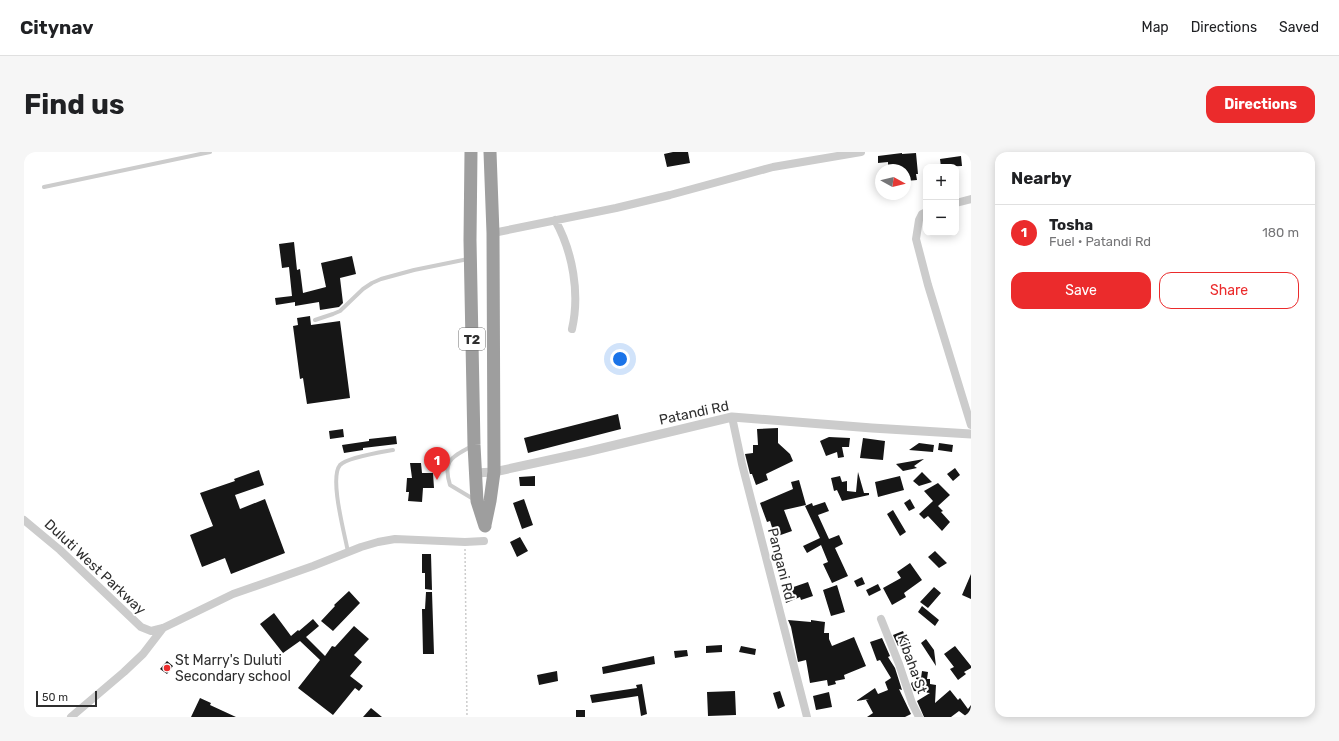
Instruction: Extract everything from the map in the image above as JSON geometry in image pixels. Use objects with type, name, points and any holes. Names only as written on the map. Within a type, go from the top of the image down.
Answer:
[{"type":"highway","name":"T2","points":[[471,152],[470,258],[475,473],[477,501],[485,526],[494,472],[493,233],[490,152]]},
{"type":"street","points":[[493,233],[670,195],[773,167],[861,152]]},
{"type":"street","points":[[959,202],[971,199]]},
{"type":"street","points":[[923,214],[919,220],[916,239],[928,285],[971,425]]},
{"type":"street","points":[[556,220],[563,234],[574,280],[575,318],[572,330]]},
{"type":"street","name":"Patandi Rd","points":[[475,473],[494,472],[586,452],[732,417],[971,434]]},
{"type":"street","name":"Pangani Rd","points":[[732,417],[742,464],[807,717]]},
{"type":"street","name":"Duluti West Parkway","points":[[24,520],[60,550],[141,627],[151,631],[172,625],[233,594],[378,542],[396,539],[465,542],[484,541]]},
{"type":"street","name":"Kibaha St","points":[[881,619],[899,664],[912,703],[919,717]]},
{"type":"street","points":[[71,717],[143,654],[163,628]]},
{"type":"lane","points":[[44,187],[210,152]]},
{"type":"lane","points":[[315,320],[340,311],[363,289],[381,279],[470,258]]},
{"type":"lane","points":[[474,445],[450,459],[448,463],[448,479],[450,485],[477,501]]},
{"type":"lane","points":[[348,552],[338,504],[336,483],[340,464],[362,456],[393,450]]},
{"type":"path","points":[[465,542],[467,717]]},
{"type":"building","points":[[673,152],[688,152],[690,163],[667,167],[664,154]]},
{"type":"building","points":[[916,153],[918,174],[916,174],[917,180],[911,181],[911,164],[888,164],[888,162],[878,163],[878,156]]},
{"type":"building","points":[[961,156],[962,166],[959,166],[959,164],[941,164],[940,159]]},
{"type":"building","points":[[294,242],[297,270],[300,269],[303,293],[326,287],[321,263],[352,256],[356,274],[340,278],[343,303],[339,307],[320,310],[319,302],[295,306],[295,302],[276,305],[275,298],[292,296],[289,267],[282,268],[279,244]]},
{"type":"building","points":[[310,316],[311,325],[340,321],[350,398],[307,404],[303,378],[300,379],[293,326],[298,325],[297,318]]},
{"type":"building","points":[[618,414],[621,429],[528,453],[524,438]]},
{"type":"building","points":[[778,428],[778,443],[790,454],[793,461],[766,474],[768,480],[756,485],[752,474],[750,474],[745,454],[753,453],[753,445],[758,445],[757,429]]},
{"type":"building","points":[[343,429],[344,437],[330,439],[329,431]]},
{"type":"building","points":[[396,436],[397,444],[363,448],[363,450],[344,453],[342,445],[369,441],[369,439]]},
{"type":"building","points":[[829,437],[850,438],[849,447],[842,447],[844,457],[838,458],[837,452],[826,456],[820,441]]},
{"type":"building","points":[[863,438],[885,441],[883,460],[860,458]]},
{"type":"building","points":[[919,443],[934,445],[933,452],[909,450]]},
{"type":"building","points":[[939,443],[953,445],[952,452],[938,450]]},
{"type":"building","points":[[924,459],[914,466],[917,468],[903,471],[896,464]]},
{"type":"building","points":[[410,463],[421,463],[422,473],[433,473],[434,488],[423,488],[422,502],[408,501],[409,492],[406,492],[407,478],[412,478]]},
{"type":"building","points":[[955,468],[960,475],[953,481],[947,474]]},
{"type":"building","points":[[259,470],[264,485],[235,495],[240,509],[265,499],[285,553],[231,574],[225,558],[202,567],[190,535],[213,526],[200,493],[235,481],[234,479]]},
{"type":"building","points":[[858,472],[864,493],[869,493],[869,495],[842,501],[837,490],[834,491],[831,478],[840,476],[842,482],[847,481],[847,491],[856,492]]},
{"type":"building","points":[[922,472],[932,482],[919,486],[913,481]]},
{"type":"building","points":[[535,476],[535,486],[520,486],[519,477]]},
{"type":"building","points":[[900,476],[904,490],[878,497],[875,482]]},
{"type":"building","points":[[799,480],[806,505],[784,510],[792,531],[775,537],[770,521],[767,522],[760,503],[793,489],[791,482]]},
{"type":"building","points":[[938,483],[950,495],[938,506],[950,522],[942,531],[928,516],[924,519],[919,514],[933,501],[924,491]]},
{"type":"building","points":[[524,499],[533,525],[522,529],[513,503]]},
{"type":"building","points":[[910,499],[915,508],[909,511],[904,503]]},
{"type":"building","points":[[825,502],[829,511],[818,515],[829,539],[839,535],[843,544],[835,548],[848,576],[832,583],[823,564],[828,562],[821,545],[807,553],[803,546],[820,538],[805,506],[812,503],[813,506]]},
{"type":"building","points":[[893,510],[906,532],[900,536],[887,514]]},
{"type":"building","points":[[520,537],[528,551],[517,557],[510,542]]},
{"type":"building","points":[[935,551],[947,563],[939,568],[928,557]]},
{"type":"building","points":[[422,554],[431,554],[432,590],[425,589],[425,573],[422,573]]},
{"type":"building","points":[[910,563],[922,580],[904,593],[906,597],[892,605],[883,588],[901,578],[897,572]]},
{"type":"building","points":[[971,574],[971,599],[962,595]]},
{"type":"building","points":[[862,577],[865,584],[857,587],[854,581]]},
{"type":"building","points":[[808,582],[813,596],[801,600],[800,597],[786,603],[782,591]]},
{"type":"building","points":[[878,584],[881,590],[869,596],[866,590]]},
{"type":"building","points":[[837,585],[845,612],[831,616],[823,590]]},
{"type":"building","points":[[934,587],[941,593],[928,608],[920,602]]},
{"type":"building","points":[[349,591],[360,603],[333,631],[321,621],[335,606],[334,605]]},
{"type":"building","points":[[426,592],[432,592],[434,654],[423,654],[422,609],[425,609]]},
{"type":"building","points":[[922,606],[939,620],[935,626],[918,612]]},
{"type":"building","points":[[274,613],[291,636],[313,619],[319,626],[306,637],[325,656],[332,646],[335,647],[354,626],[369,639],[354,655],[362,662],[350,676],[363,686],[359,691],[355,688],[333,715],[298,688],[320,660],[300,641],[283,653],[260,624]]},
{"type":"building","points":[[788,620],[811,622],[811,620],[825,622],[824,633],[829,633],[829,639],[832,646],[854,637],[866,666],[844,675],[845,679],[835,681],[836,684],[828,686],[827,680],[810,683],[806,660],[798,662],[791,627]]},
{"type":"building","points":[[903,631],[907,642],[898,646],[893,635]]},
{"type":"building","points":[[882,638],[890,656],[888,657],[895,668],[902,690],[899,689],[911,714],[905,717],[867,717],[873,713],[866,700],[869,699],[856,701],[875,688],[878,694],[888,690],[885,682],[891,678],[880,660],[877,661],[870,642]]},
{"type":"building","points":[[926,639],[934,650],[936,666],[921,643]]},
{"type":"building","points":[[722,645],[722,652],[706,653],[706,646]]},
{"type":"building","points":[[741,646],[756,649],[755,655],[739,652]]},
{"type":"building","points":[[955,646],[971,666],[971,668],[964,672],[966,674],[958,680],[950,669],[954,667],[944,654]]},
{"type":"building","points":[[687,650],[688,656],[675,658],[674,651]]},
{"type":"building","points":[[654,656],[655,664],[603,674],[602,667]]},
{"type":"building","name":"St Marry's Duluti Secondary school","points":[[167,661],[173,666],[167,674],[160,669]]},
{"type":"building","points":[[557,671],[558,681],[539,685],[537,675]]},
{"type":"building","points":[[922,671],[928,672],[927,679],[930,679],[930,684],[936,685],[935,703],[950,690],[958,700],[960,698],[968,709],[971,705],[971,714],[969,717],[959,711],[951,717],[924,717],[917,701],[930,693],[914,691],[911,684],[912,682],[916,683],[916,677],[921,678]]},
{"type":"building","points":[[642,684],[647,714],[641,716],[638,696],[592,703],[590,695],[637,688],[636,685]]},
{"type":"building","points":[[735,691],[736,715],[708,716],[707,692]]},
{"type":"building","points":[[780,691],[785,706],[778,709],[773,693]]},
{"type":"building","points":[[829,692],[832,707],[816,710],[813,696]]},
{"type":"building","points":[[200,698],[211,703],[210,705],[236,717],[191,717]]},
{"type":"building","points":[[371,708],[382,717],[363,717]]},
{"type":"building","points":[[576,710],[585,710],[585,717],[576,717]]},
{"type":"place","name":"Tosha","points":[[437,480]]},
{"type":"place","name":"St Marry's Duluti Secondary school","points":[[167,668]]}]
